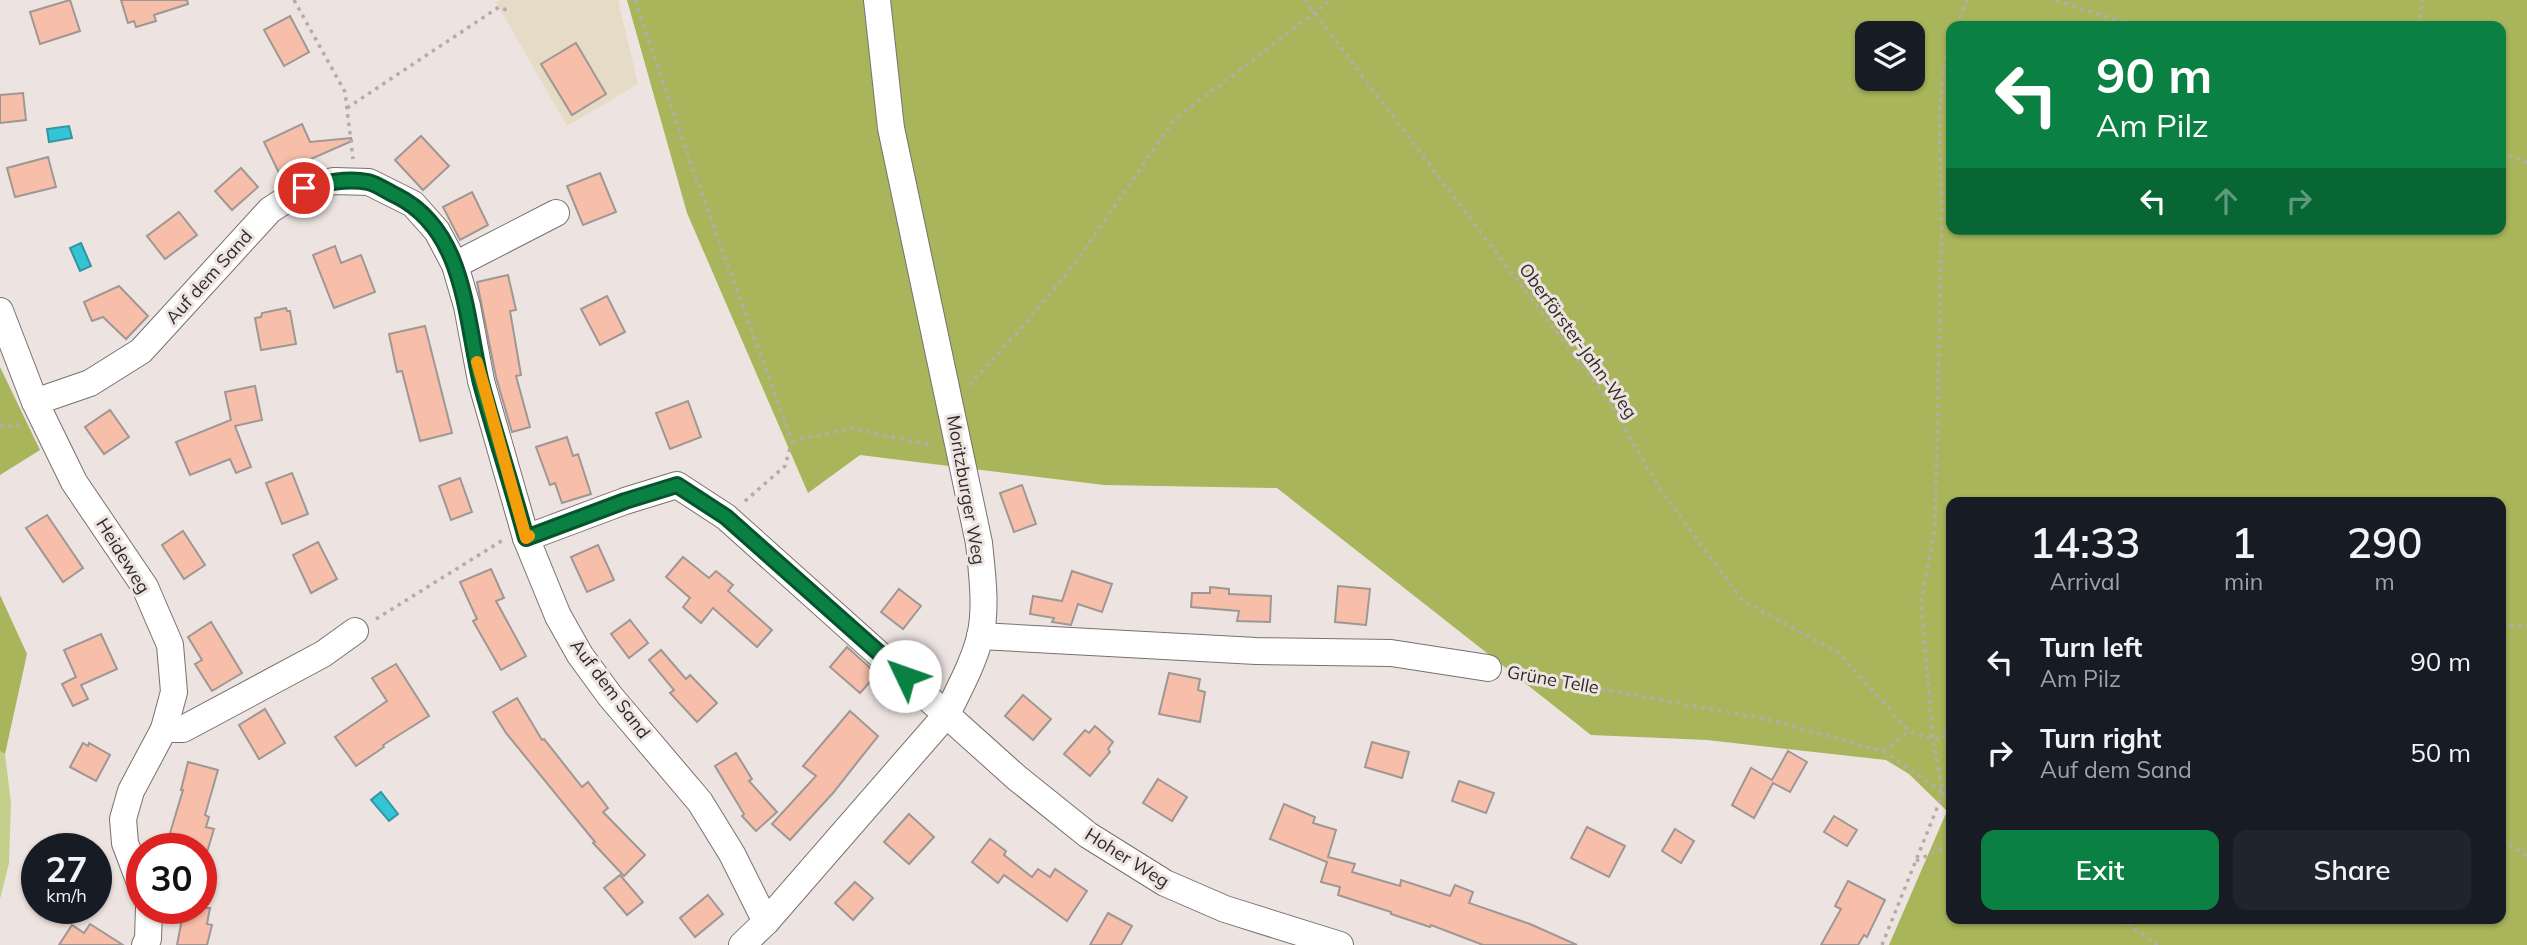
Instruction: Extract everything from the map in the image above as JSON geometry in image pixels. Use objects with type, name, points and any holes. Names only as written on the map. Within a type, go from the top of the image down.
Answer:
[{"type":"street","name":"Moritzburger Weg","points":[[742,945],[766,922],[947,714],[966,675],[980,636],[982,571],[978,543],[891,128],[877,0]]},
{"type":"street","name":"Auf dem Sand","points":[[33,412],[90,383],[141,351],[270,210],[304,188],[334,181],[369,183],[413,204],[437,231],[455,265],[467,306],[481,381],[519,537],[580,655],[699,802],[732,855],[766,922]]},
{"type":"street","points":[[455,265],[556,213]]},
{"type":"street","name":"Heideweg","points":[[0,312],[33,412],[74,482],[145,587],[170,645],[174,692],[164,729],[131,791],[122,819],[126,846]]},
{"type":"street","name":"Hoher Weg","points":[[519,537],[677,485],[726,517],[1017,778],[1088,835],[1165,883],[1225,909],[1340,945]]},
{"type":"street","points":[[164,729],[183,729],[323,653],[355,631]]},
{"type":"street","name":"Grüne Telle","points":[[980,636],[1256,651],[1391,653],[1488,668]]},
{"type":"street","points":[[145,945],[148,924]]},
{"type":"path","points":[[295,0],[345,92],[354,167]]},
{"type":"path","points":[[635,0],[692,167],[792,441],[785,466],[726,517]]},
{"type":"path","name":"Oberförster-Jahn-Weg","points":[[1305,0],[1610,403],[1661,491],[1743,601],[1839,653],[1909,731]]},
{"type":"path","points":[[951,405],[1016,334],[1076,262],[1174,120],[1331,0]]},
{"type":"path","points":[[1958,21],[1967,0]]},
{"type":"path","points":[[2056,0],[2121,21]]},
{"type":"path","points":[[2419,21],[2423,0]]},
{"type":"path","points":[[347,108],[499,6],[511,12]]},
{"type":"path","points":[[1946,53],[1939,117],[1941,209],[1935,528],[1921,602],[1933,740],[1946,796]]},
{"type":"path","points":[[2506,154],[2527,163]]},
{"type":"path","points":[[0,425],[6,427],[33,412]]},
{"type":"path","points":[[792,441],[852,428],[960,452]]},
{"type":"path","points":[[355,631],[519,537]]},
{"type":"path","points":[[2506,626],[2527,626]]},
{"type":"path","name":"Grüne Telle","points":[[1488,668],[1770,720],[1883,751],[1944,793]]},
{"type":"path","points":[[1883,751],[1909,731],[1933,740],[1946,736]]},
{"type":"path","points":[[1882,945],[1944,793]]},
{"type":"path","points":[[2506,844],[2511,845],[2527,857]]},
{"type":"path","points":[[1916,861],[1946,846]]},
{"type":"path","points":[[2129,924],[2158,945]]},
{"type":"shaded area","points":[[618,0],[638,84],[567,126],[496,2]]},
{"type":"green space","points":[[627,0],[2527,0],[2527,945],[1889,945],[1946,813],[1946,924],[2506,924],[2506,497],[1946,497],[1946,810],[1909,774],[1886,760],[1707,740],[1591,735],[1277,488],[1104,485],[860,455],[808,493],[687,213]]},
{"type":"green space","points":[[0,367],[40,450],[0,475]]},
{"type":"green space","points":[[0,595],[27,654],[5,754],[0,751]]},
{"type":"green space","points":[[0,751],[5,754],[11,803],[9,863],[0,899]]},
{"type":"water","points":[[69,126],[72,138],[49,142],[47,129]]},
{"type":"water","points":[[81,243],[91,266],[80,271],[70,248]]},
{"type":"water","points":[[381,792],[398,814],[389,821],[371,800]]},
{"type":"building","points":[[70,0],[80,31],[40,44],[30,12]]},
{"type":"building","points":[[121,0],[187,0],[188,4],[154,15],[156,21],[136,27],[134,21],[128,23]]},
{"type":"building","points":[[290,16],[309,52],[284,66],[264,30]]},
{"type":"building","points":[[576,43],[606,94],[572,115],[541,64]]},
{"type":"building","points":[[23,93],[26,120],[0,123],[0,95]]},
{"type":"building","points":[[302,124],[310,142],[351,138],[352,141],[279,173],[264,142]]},
{"type":"building","points":[[421,136],[449,166],[423,190],[395,160]]},
{"type":"building","points":[[48,157],[56,187],[15,197],[7,168]]},
{"type":"building","points":[[241,168],[258,187],[232,210],[215,191]]},
{"type":"building","points":[[600,173],[616,212],[583,225],[567,186]]},
{"type":"building","points":[[472,192],[488,225],[460,240],[443,207]]},
{"type":"building","points":[[179,212],[197,235],[165,259],[147,236]]},
{"type":"building","points":[[335,246],[341,263],[361,255],[375,292],[334,308],[313,255]]},
{"type":"building","points":[[508,275],[516,310],[510,311],[521,375],[516,376],[530,427],[512,432],[496,377],[477,282]]},
{"type":"building","points":[[119,286],[148,316],[126,339],[103,317],[92,321],[84,302]]},
{"type":"building","points":[[607,296],[625,332],[600,345],[581,309]]},
{"type":"building","points":[[286,308],[290,311],[296,344],[261,350],[255,318],[261,317],[262,313]]},
{"type":"building","points":[[425,326],[452,433],[420,441],[402,371],[397,372],[389,334]]},
{"type":"building","points":[[255,386],[262,420],[235,426],[251,467],[236,473],[230,459],[190,475],[176,442],[231,420],[225,392]]},
{"type":"building","points":[[688,401],[701,437],[670,449],[656,413]]},
{"type":"building","points":[[110,410],[129,437],[104,454],[85,427]]},
{"type":"building","points":[[567,437],[573,456],[578,454],[591,494],[562,503],[555,483],[550,485],[536,447]]},
{"type":"building","points":[[292,473],[308,514],[282,524],[266,483]]},
{"type":"building","points":[[460,478],[472,512],[451,520],[439,486]]},
{"type":"building","points":[[1022,485],[1036,524],[1014,532],[1000,493]]},
{"type":"building","points":[[47,515],[83,568],[63,582],[26,528]]},
{"type":"building","points":[[183,531],[205,565],[184,579],[162,545]]},
{"type":"building","points":[[318,542],[337,579],[311,593],[293,555]]},
{"type":"building","points":[[598,545],[614,580],[587,592],[571,557]]},
{"type":"building","points":[[683,557],[709,578],[716,571],[733,585],[728,591],[772,630],[757,647],[713,608],[701,623],[683,607],[690,598],[666,577]]},
{"type":"building","points":[[491,569],[504,598],[496,601],[526,656],[501,670],[473,621],[477,619],[460,582]]},
{"type":"building","points":[[1072,571],[1112,584],[1102,612],[1078,604],[1071,625],[1052,622],[1054,618],[1030,614],[1033,596],[1062,601]]},
{"type":"building","points":[[1338,586],[1370,589],[1366,625],[1335,622]]},
{"type":"building","points":[[1210,587],[1229,589],[1229,594],[1271,596],[1270,622],[1237,621],[1239,611],[1191,607],[1192,593],[1210,593]]},
{"type":"building","points":[[899,589],[921,606],[903,629],[881,612]]},
{"type":"building","points":[[630,620],[648,643],[629,658],[611,634]]},
{"type":"building","points":[[211,622],[242,673],[212,691],[195,664],[202,660],[188,637]]},
{"type":"building","points":[[101,634],[117,669],[81,685],[88,699],[73,706],[62,684],[76,677],[64,650]]},
{"type":"building","points":[[847,647],[877,674],[860,693],[830,667]]},
{"type":"building","points":[[661,650],[686,679],[690,675],[717,703],[697,722],[670,693],[674,690],[649,660]]},
{"type":"building","points":[[396,664],[429,716],[356,766],[335,737],[387,701],[372,678]]},
{"type":"building","points":[[1169,673],[1200,679],[1198,690],[1205,692],[1200,722],[1159,714]]},
{"type":"building","points":[[1023,695],[1051,719],[1033,740],[1005,716]]},
{"type":"building","points":[[517,698],[542,740],[544,739],[582,787],[588,782],[608,808],[603,812],[645,855],[624,876],[593,843],[595,842],[506,733],[493,712]]},
{"type":"building","points":[[265,709],[285,743],[259,759],[239,725]]},
{"type":"building","points":[[850,711],[878,736],[833,793],[790,840],[772,824],[816,776],[803,766]]},
{"type":"building","points":[[1095,726],[1113,742],[1108,749],[1110,752],[1090,776],[1064,754],[1085,730],[1089,733]]},
{"type":"building","points":[[1372,742],[1409,752],[1402,778],[1365,767]]},
{"type":"building","points":[[83,743],[88,746],[89,743],[110,755],[96,781],[70,767]]},
{"type":"building","points":[[1788,751],[1807,762],[1790,792],[1773,783],[1754,818],[1732,805],[1751,768],[1772,780]]},
{"type":"building","points":[[736,753],[752,779],[749,781],[777,812],[756,831],[742,816],[744,814],[715,766]]},
{"type":"building","points":[[188,762],[218,770],[205,815],[209,817],[206,827],[214,829],[213,833],[170,833]]},
{"type":"building","points":[[1158,779],[1187,797],[1172,821],[1143,803]]},
{"type":"building","points":[[1459,781],[1494,793],[1486,813],[1452,801]]},
{"type":"building","points":[[1284,804],[1315,817],[1313,823],[1336,830],[1328,857],[1355,864],[1352,872],[1400,886],[1401,880],[1450,896],[1455,885],[1473,892],[1469,903],[1530,924],[1577,945],[1483,945],[1338,895],[1340,887],[1321,882],[1327,862],[1270,839]]},
{"type":"building","points":[[909,814],[934,837],[909,864],[884,842]]},
{"type":"building","points":[[1834,816],[1857,830],[1847,846],[1824,832]]},
{"type":"building","points":[[1587,827],[1625,846],[1609,877],[1571,858]]},
{"type":"building","points":[[1675,829],[1694,841],[1681,863],[1662,851]]},
{"type":"building","points":[[990,839],[1006,851],[1004,855],[1032,877],[1038,869],[1050,877],[1055,869],[1087,891],[1067,921],[1004,875],[998,883],[972,862]]},
{"type":"building","points":[[620,875],[643,902],[627,915],[604,888]]},
{"type":"building","points":[[1848,881],[1885,900],[1867,937],[1864,935],[1858,945],[1821,945],[1841,909],[1835,906]]},
{"type":"building","points":[[855,882],[873,898],[853,920],[835,903]]},
{"type":"building","points":[[708,895],[723,914],[695,937],[680,918]]},
{"type":"building","points":[[1108,913],[1132,926],[1121,945],[1090,945]]},
{"type":"building","points":[[90,924],[123,945],[59,945],[72,925],[84,933]]},
{"type":"building","points":[[181,924],[212,925],[207,945],[177,945]]},
{"type":"slow traffic","points":[[477,362],[526,538],[529,536]]},
{"type":"route","points":[[304,188],[334,181],[369,183],[413,204],[437,231],[455,265],[467,306],[481,381],[526,538],[625,501],[677,485],[726,517],[905,676]]}]
